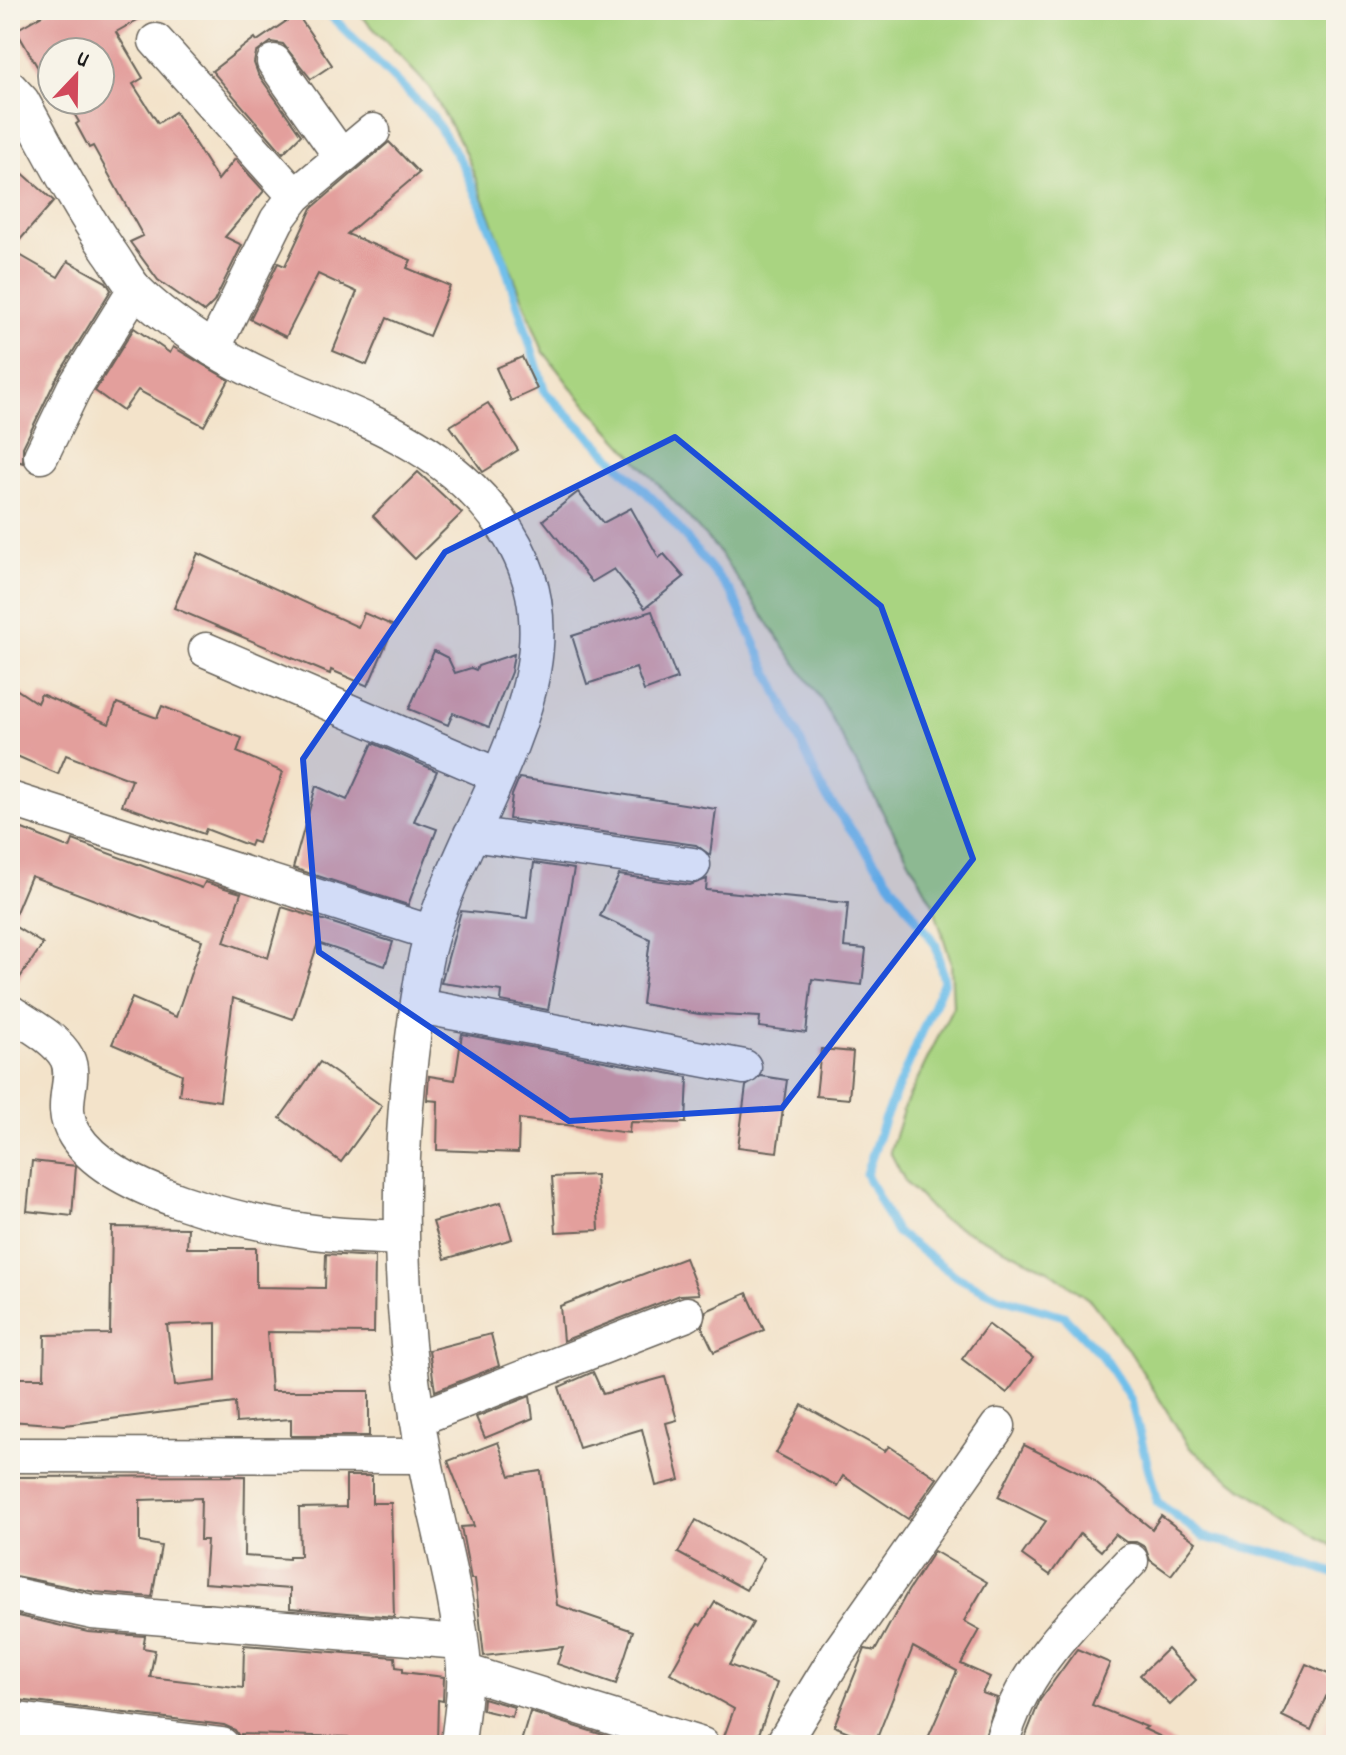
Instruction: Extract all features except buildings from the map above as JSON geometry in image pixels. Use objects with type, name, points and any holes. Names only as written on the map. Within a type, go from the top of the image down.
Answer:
[{"type":"street","points":[[156,41],[295,196]]},
{"type":"street","points":[[274,62],[340,155]]},
{"type":"street","points":[[10,88],[22,101],[79,207],[135,289],[213,349],[401,434],[452,468],[499,520],[526,563],[537,602],[538,642],[525,714],[447,884],[432,933],[403,1116],[399,1238],[403,1317],[423,1456],[437,1508],[462,1656],[458,1745]]},
{"type":"street","points":[[213,349],[277,220],[295,196],[340,155],[373,131]]},
{"type":"street","points":[[41,456],[74,388],[135,289]]},
{"type":"street","points":[[206,650],[497,775]]},
{"type":"street","points":[[10,799],[432,933]]},
{"type":"street","points":[[471,834],[693,865]]},
{"type":"street","points":[[419,1006],[744,1067]]},
{"type":"street","points":[[10,1012],[65,1055],[69,1069],[65,1102],[68,1122],[89,1153],[116,1171],[182,1200],[245,1219],[309,1232],[399,1238]]},
{"type":"street","points":[[417,1419],[687,1314]]},
{"type":"street","points":[[782,1745],[845,1642],[998,1426]]},
{"type":"street","points":[[10,1455],[423,1456]]},
{"type":"street","points":[[1001,1745],[1023,1684],[1045,1655],[1131,1561]]},
{"type":"street","points":[[10,1594],[92,1612],[462,1656],[702,1745]]},
{"type":"street","points":[[10,1719],[222,1745]]},
{"type":"highlighted area","points":[[675,437],[881,606],[973,859],[782,1108],[569,1121],[319,952],[303,759],[445,552]]},
{"type":"shaded area","points":[[1336,1711],[1336,1745],[1318,1745],[1329,1713]]},
{"type":"green space","points":[[356,10],[1336,10],[1336,1548],[1239,1486],[1190,1448],[1132,1355],[1091,1301],[1048,1270],[941,1219],[906,1183],[890,1152],[904,1107],[953,1006],[951,962],[933,904],[822,701],[716,548],[574,391],[543,351],[466,154],[430,88]]},
{"type":"waterway","points":[[325,10],[433,117],[464,167],[504,261],[545,392],[660,506],[732,594],[824,793],[936,945],[944,981],[884,1120],[866,1174],[895,1231],[957,1277],[999,1297],[1064,1316],[1103,1357],[1131,1400],[1157,1502],[1204,1537],[1292,1558],[1336,1574]]}]
